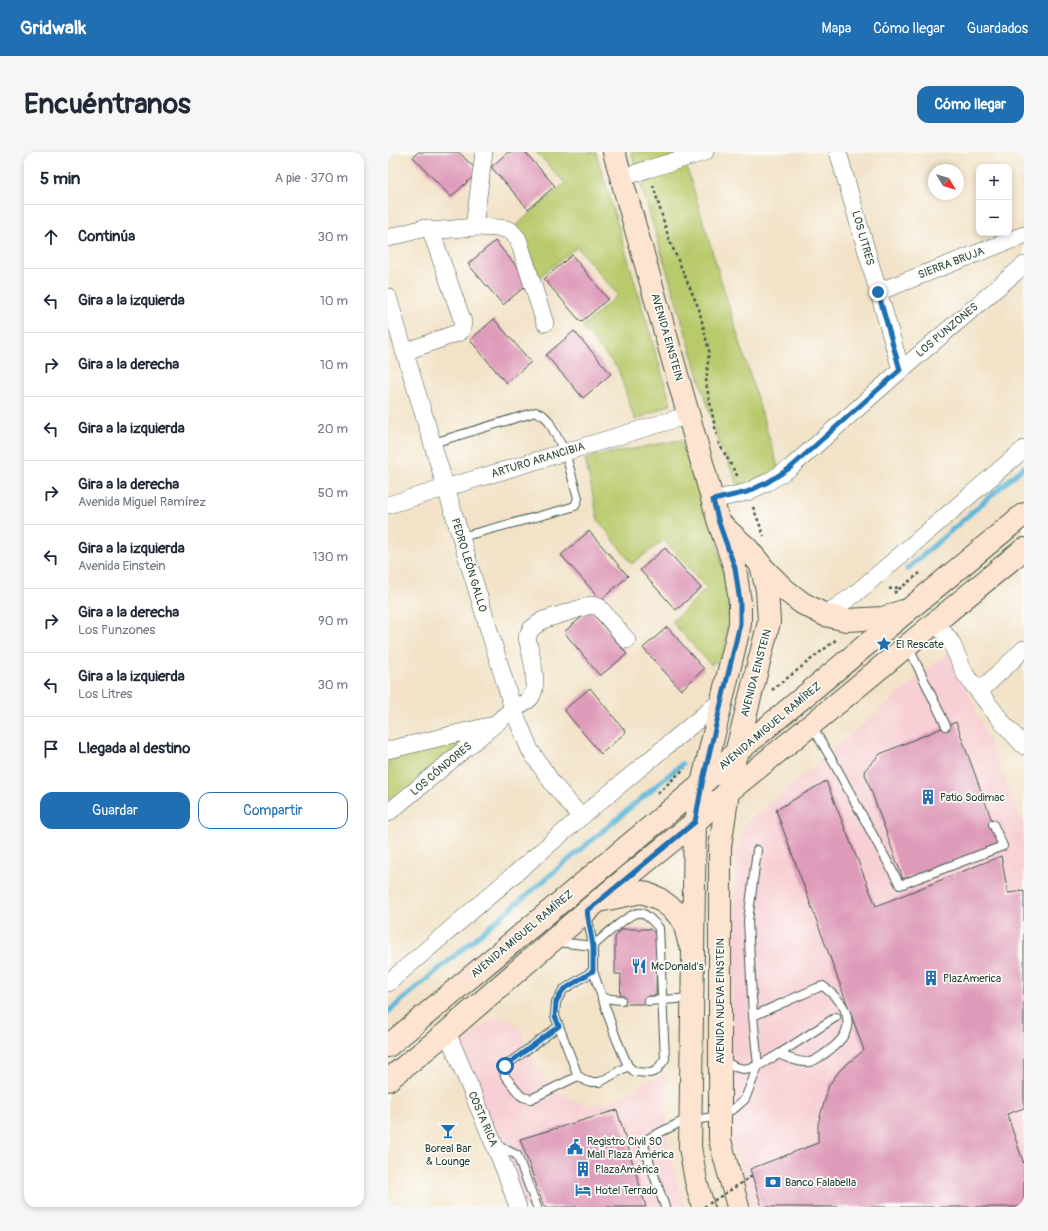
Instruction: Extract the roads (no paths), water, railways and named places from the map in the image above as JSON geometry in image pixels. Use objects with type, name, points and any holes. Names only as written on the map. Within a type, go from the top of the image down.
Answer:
[{"type":"main road","name":"AVENIDA EINSTEIN","points":[[614,152],[719,523],[735,568],[740,602],[740,624],[702,784],[695,822]]},
{"type":"main road","name":"AVENIDA MIGUEL RAMÍREZ","points":[[388,1046],[702,784],[736,753],[1024,514]]},
{"type":"main road","name":"AVENIDA EINSTEIN","points":[[719,523],[747,548],[761,565],[767,590],[770,622],[736,753],[728,792]]},
{"type":"main road","points":[[388,1080],[447,1032],[592,906],[695,822],[728,792],[1024,549]]},
{"type":"main road","points":[[761,565],[784,589],[802,603],[825,615],[847,620],[883,618],[912,607]]},
{"type":"main road","name":"AVENIDA NUEVA EINSTEIN","points":[[728,792],[720,847],[720,1140],[738,1207]]},
{"type":"main road","points":[[695,822],[690,1147],[696,1181],[703,1207]]},
{"type":"main road","points":[[592,906],[642,892],[658,898],[674,910],[684,922],[693,956]]},
{"type":"street","points":[[474,228],[484,152]]},
{"type":"street","points":[[621,178],[705,152]]},
{"type":"street","name":"LOS LITRES","points":[[838,152],[900,370]]},
{"type":"street","points":[[388,238],[424,228],[431,231],[474,228],[500,228],[510,230],[518,239],[544,323]]},
{"type":"street","points":[[404,352],[460,332],[462,328],[463,322],[431,231]]},
{"type":"street","name":"SIERRA BRUJA","points":[[878,292],[1024,235]]},
{"type":"street","name":"LOS PUNZONES","points":[[713,500],[747,492],[768,482],[790,468],[900,370],[1024,265]]},
{"type":"street","name":"PEDRO LEÓN GALLO","points":[[388,298],[513,709],[530,750],[552,784],[581,817]]},
{"type":"street","name":"ARTURO ARANCIBIA","points":[[388,506],[689,415]]},
{"type":"street","points":[[825,615],[855,594],[1024,449]]},
{"type":"street","name":"LOS CÓNDORES","points":[[388,813],[493,725],[530,698],[534,690],[534,675],[527,637],[531,629],[543,620],[591,605],[599,607],[627,640]]},
{"type":"street","points":[[936,622],[951,642],[965,674],[1003,723],[1024,746]]},
{"type":"street","points":[[979,692],[1024,650]]},
{"type":"street","points":[[388,983],[581,817],[723,700]]},
{"type":"street","name":"LOS CÓNDORES","points":[[388,750],[493,725]]},
{"type":"street","name":"COSTA RICA","points":[[447,1032],[494,1143],[518,1207]]},
{"type":"lane","points":[[433,443],[536,412],[548,420],[564,452],[578,498],[575,506],[461,537]]},
{"type":"lane","points":[[908,645],[946,726]]},
{"type":"lane","points":[[811,725],[835,765],[900,885],[1003,846],[993,824]]},
{"type":"lane","points":[[665,1207],[644,1146],[649,1138],[680,1122],[720,1116],[735,1108],[745,1099],[758,1066],[753,1016],[748,921],[752,883],[758,850]]},
{"type":"lane","points":[[552,942],[593,946],[631,915],[640,913],[649,917],[659,928],[665,1059],[656,1071],[650,1073],[635,1072],[628,1066],[616,1038],[593,971],[593,946],[592,906]]},
{"type":"lane","points":[[593,971],[563,990],[556,1002],[555,1016],[578,1076],[588,1082],[600,1082],[628,1066]]},
{"type":"lane","points":[[753,1016],[823,986],[844,1008],[848,1026],[845,1036],[839,1043],[816,1060],[807,1062],[798,1061],[779,1054]]},
{"type":"lane","points":[[602,998],[621,1000]]},
{"type":"lane","points":[[648,1001],[692,998]]},
{"type":"lane","points":[[720,1058],[735,1067],[744,1069],[758,1066],[836,1017]]},
{"type":"lane","points":[[559,1026],[505,1066],[505,1076],[523,1097],[531,1099],[578,1076]]},
{"type":"lane","points":[[494,1143],[517,1155],[537,1207]]},
{"type":"waterway","points":[[907,569],[1024,467]]},
{"type":"waterway","points":[[388,1012],[682,764]]},
{"type":"place","name":"El Rescate","points":[[884,644]]},
{"type":"place","name":"Patio Sodimac","points":[[928,797]]},
{"type":"place","name":"McDonald's","points":[[639,966]]},
{"type":"place","name":"PlazAmerica","points":[[931,978]]},
{"type":"place","name":"Boreal Bar & Lounge","points":[[448,1131]]},
{"type":"place","name":"Registro Civil SO Mall Plaza América","points":[[575,1147]]},
{"type":"place","name":"PlazaAmérica","points":[[583,1169]]},
{"type":"place","name":"Banco Falabella","points":[[773,1182]]},
{"type":"place","name":"Hotel Terrado","points":[[583,1190]]}]
